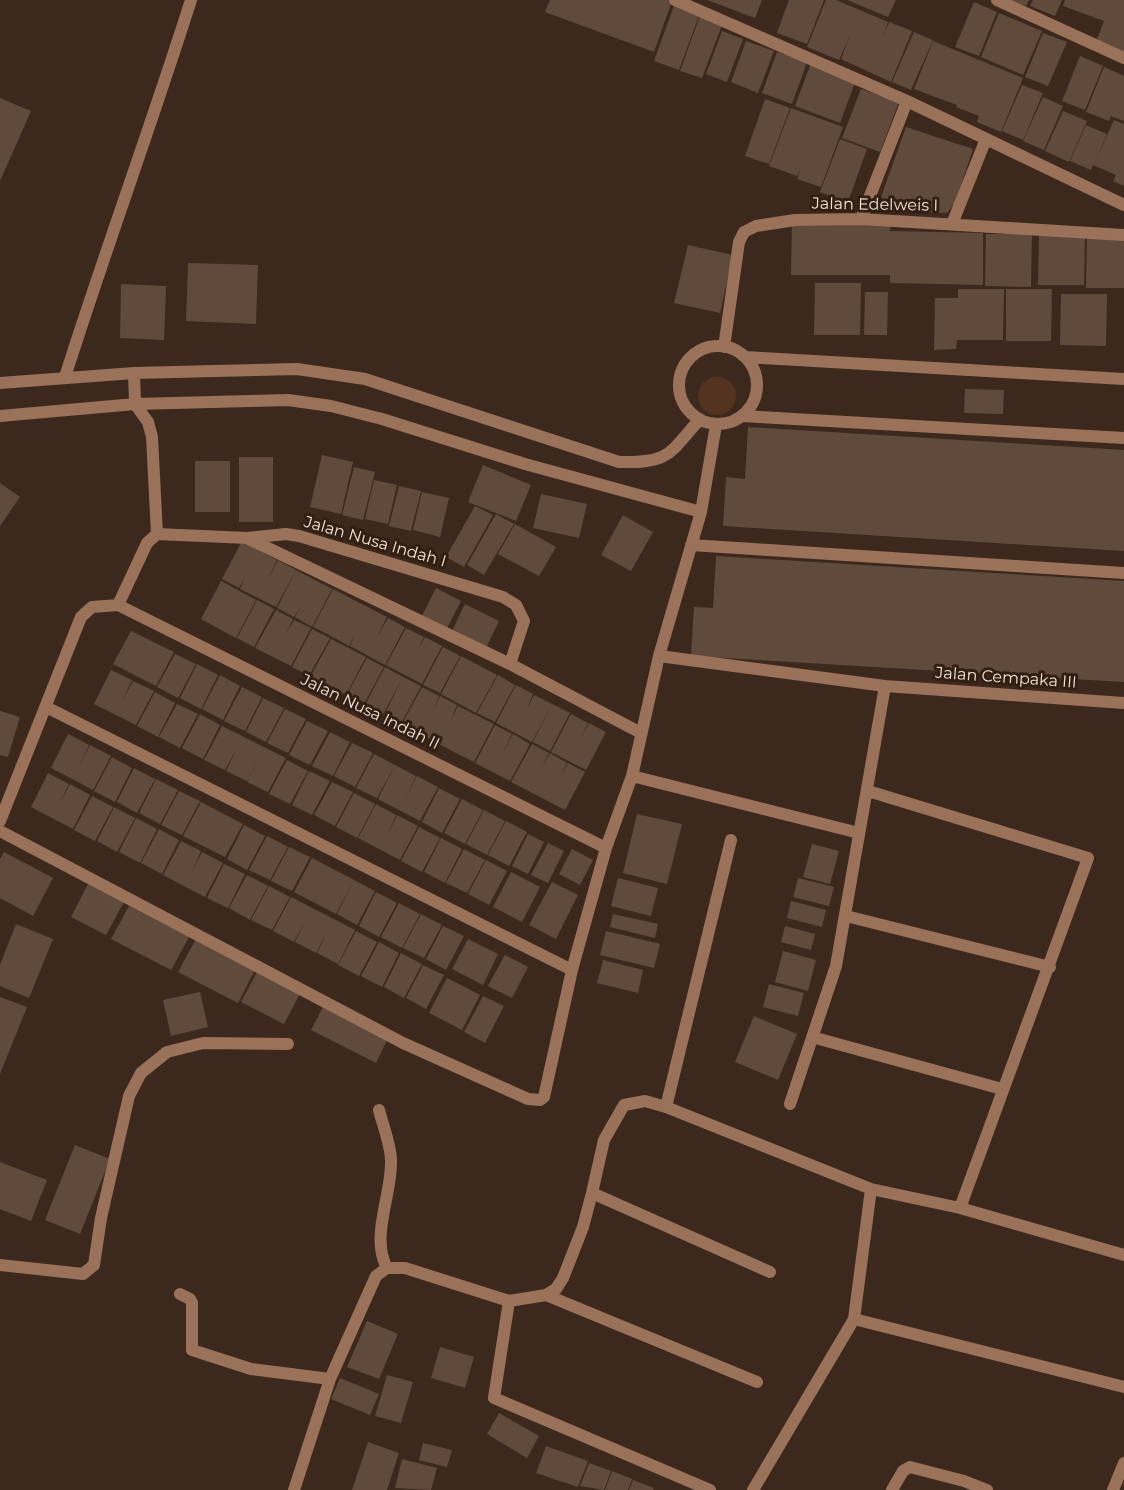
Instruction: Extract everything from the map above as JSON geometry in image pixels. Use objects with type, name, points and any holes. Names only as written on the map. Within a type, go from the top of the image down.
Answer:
[{"type":"street","points":[[65,377],[102,260],[155,113],[191,0]]},
{"type":"street","points":[[675,0],[907,101],[1124,205]]},
{"type":"street","points":[[997,0],[1124,58]]},
{"type":"street","points":[[861,219],[907,101]]},
{"type":"street","points":[[952,224],[986,139]]},
{"type":"street","name":"Jalan Edelweis I","points":[[724,347],[738,242],[744,232],[775,222],[861,219],[1124,235]]},
{"type":"street","points":[[745,357],[753,367],[757,387],[751,406],[742,416],[730,423],[716,425],[699,420],[690,414],[679,394],[680,372],[693,354],[714,346],[724,347],[745,357],[1124,378]]},
{"type":"street","points":[[0,383],[134,373],[297,369],[326,372],[364,379],[619,462],[650,463],[670,453],[699,420]]},
{"type":"street","points":[[0,821],[81,617],[92,607],[118,605],[147,543],[157,534],[152,437],[147,422],[135,404],[134,373]]},
{"type":"street","points":[[0,416],[135,404],[288,400],[331,406],[382,419],[525,464],[701,512]]},
{"type":"street","points":[[742,416],[1124,438]]},
{"type":"street","points":[[0,831],[403,1043],[528,1099],[540,1100],[544,1097],[572,970],[606,848],[632,776],[659,656],[701,512],[716,425]]},
{"type":"street","name":"Jalan Nusa Indah I","points":[[157,534],[247,538],[286,534],[299,536],[503,597],[516,605],[524,621],[510,664]]},
{"type":"street","points":[[247,538],[510,664],[641,733]]},
{"type":"street","points":[[691,545],[1124,573]]},
{"type":"street","name":"Jalan Nusa Indah II","points":[[118,605],[606,848]]},
{"type":"street","name":"Jalan Cempaka III","points":[[659,656],[885,686],[1124,703]]},
{"type":"street","points":[[790,1104],[836,966],[885,686]]},
{"type":"street","points":[[46,707],[572,970]]},
{"type":"street","points":[[632,776],[859,833]]},
{"type":"street","points":[[868,791],[1086,855],[1088,862],[1002,1089],[960,1208]]},
{"type":"street","points":[[666,1107],[730,840]]},
{"type":"street","points":[[846,916],[1050,967]]},
{"type":"street","points":[[812,1037],[1002,1089]]},
{"type":"street","points":[[0,1265],[83,1274],[94,1265],[101,1218],[129,1096],[141,1073],[167,1053],[203,1043],[288,1044]]},
{"type":"street","points":[[294,1490],[330,1379],[376,1276],[387,1268],[405,1269],[509,1301],[546,1294],[555,1289],[563,1278],[583,1227],[604,1140],[624,1106],[645,1101],[666,1107],[871,1190],[960,1208],[1124,1255]]},
{"type":"street","points":[[379,1110],[392,1158],[389,1194],[381,1231],[381,1251],[387,1268]]},
{"type":"street","points":[[753,1490],[854,1319],[871,1190]]},
{"type":"street","points":[[592,1193],[770,1272]]},
{"type":"street","points":[[180,1294],[190,1299],[192,1303],[192,1350],[251,1369],[330,1379]]},
{"type":"street","points":[[546,1294],[757,1382]]},
{"type":"street","points":[[509,1301],[494,1398],[710,1490]]},
{"type":"street","points":[[854,1319],[1124,1387]]},
{"type":"street","points":[[1113,1490],[1124,1463]]},
{"type":"street","points":[[892,1490],[903,1471],[910,1467],[963,1480],[987,1490]]},
{"type":"shaded area","points":[[717,377],[730,383],[736,396],[730,409],[717,415],[704,409],[698,396],[704,383]]},
{"type":"building","points":[[550,0],[672,1],[654,52],[545,12]]},
{"type":"building","points":[[707,0],[762,0],[755,18]]},
{"type":"building","points":[[789,0],[824,0],[807,44],[777,33]]},
{"type":"building","points":[[826,0],[836,0],[888,22],[883,37],[889,22],[912,31],[891,82],[841,59],[850,35],[839,60],[807,47]]},
{"type":"building","points":[[847,0],[896,0],[888,17]]},
{"type":"building","points":[[1011,0],[1029,0],[1026,6]]},
{"type":"building","points":[[1033,0],[1062,0],[1055,16],[1030,6]]},
{"type":"building","points":[[1065,0],[1124,0],[1124,54],[1095,44],[1104,21],[1063,6]]},
{"type":"building","points":[[974,2],[997,12],[979,56],[955,47]]},
{"type":"building","points":[[675,3],[700,13],[679,70],[654,61]]},
{"type":"building","points":[[999,13],[1042,31],[1023,75],[981,57]]},
{"type":"building","points":[[700,16],[722,25],[702,78],[680,71]]},
{"type":"building","points":[[722,31],[743,39],[727,82],[706,74]]},
{"type":"building","points":[[914,32],[933,40],[911,90],[892,82]]},
{"type":"building","points":[[1043,33],[1067,42],[1048,86],[1025,77]]},
{"type":"building","points":[[746,41],[774,51],[758,93],[731,82]]},
{"type":"building","points":[[933,41],[1023,78],[1001,132],[977,122],[979,116],[956,107],[957,105],[914,89]]},
{"type":"building","points":[[777,52],[807,62],[792,104],[762,93]]},
{"type":"building","points":[[1080,56],[1103,66],[1085,110],[1062,101]]},
{"type":"building","points":[[811,63],[856,80],[840,123],[795,106]]},
{"type":"building","points":[[1104,67],[1124,76],[1124,121],[1111,116],[1109,121],[1086,112]]},
{"type":"building","points":[[1022,85],[1043,93],[1023,140],[1002,131]]},
{"type":"building","points":[[861,89],[899,102],[880,152],[842,138]]},
{"type":"building","points":[[1043,97],[1063,106],[1044,150],[1023,141]]},
{"type":"building","points":[[0,98],[31,111],[0,181]]},
{"type":"building","points":[[765,99],[790,108],[769,164],[745,156]]},
{"type":"building","points":[[791,108],[843,127],[821,187],[797,179],[801,169],[797,176],[769,166]]},
{"type":"building","points":[[1063,111],[1087,121],[1069,162],[1045,151]]},
{"type":"building","points":[[1114,120],[1124,124],[1124,186],[1113,181],[1116,175],[1093,165],[1091,170],[1070,161],[1086,125],[1107,134],[1096,160]]},
{"type":"building","points":[[906,127],[973,149],[955,203],[947,213],[891,211],[881,197]]},
{"type":"building","points":[[840,139],[867,149],[848,202],[820,192]]},
{"type":"building","points":[[792,223],[891,223],[890,231],[983,233],[983,285],[890,283],[890,275],[791,275]]},
{"type":"building","points":[[1039,233],[1085,233],[1084,285],[1038,285]]},
{"type":"building","points":[[986,234],[1032,234],[1031,287],[985,286]]},
{"type":"building","points":[[1087,236],[1124,236],[1124,288],[1086,288]]},
{"type":"building","points":[[688,245],[733,255],[720,313],[674,303]]},
{"type":"building","points":[[188,263],[258,265],[256,324],[186,321]]},
{"type":"building","points":[[815,283],[861,283],[860,335],[814,335]]},
{"type":"building","points":[[121,284],[166,286],[164,340],[120,338]]},
{"type":"building","points":[[958,289],[1004,289],[1003,340],[957,340],[956,349],[934,350],[935,298],[958,298]]},
{"type":"building","points":[[1006,289],[1052,289],[1051,341],[1006,341]]},
{"type":"building","points":[[865,292],[888,292],[887,335],[864,335]]},
{"type":"building","points":[[1061,294],[1107,294],[1106,346],[1060,345]]},
{"type":"building","points":[[965,389],[1004,390],[1003,414],[964,413]]},
{"type":"building","points":[[748,427],[1124,450],[1124,551],[723,526],[726,477],[745,479]]},
{"type":"building","points":[[322,455],[353,462],[341,514],[310,507]]},
{"type":"building","points":[[239,457],[273,457],[273,522],[239,522]]},
{"type":"building","points":[[195,461],[230,461],[230,512],[195,512]]},
{"type":"building","points":[[483,465],[531,485],[516,521],[468,502]]},
{"type":"building","points":[[354,467],[375,472],[363,520],[342,515]]},
{"type":"building","points":[[374,480],[397,485],[388,524],[365,519]]},
{"type":"building","points":[[0,483],[20,497],[0,526]]},
{"type":"building","points":[[399,486],[421,491],[411,531],[389,526]]},
{"type":"building","points":[[422,492],[449,498],[440,537],[413,530]]},
{"type":"building","points":[[541,494],[587,504],[579,538],[533,528]]},
{"type":"building","points":[[475,506],[493,515],[464,567],[446,557]]},
{"type":"building","points":[[496,514],[514,524],[484,575],[467,565]]},
{"type":"building","points":[[623,515],[653,532],[631,571],[601,555]]},
{"type":"building","points":[[515,524],[556,547],[539,576],[498,554]]},
{"type":"building","points":[[242,541],[277,560],[267,582],[278,560],[296,570],[276,607],[240,589],[245,577],[239,588],[222,579]]},
{"type":"building","points":[[716,556],[1124,581],[1124,682],[691,656],[694,607],[713,608]]},
{"type":"building","points":[[296,570],[332,589],[312,627],[295,617],[301,606],[294,617],[277,608]]},
{"type":"building","points":[[221,581],[256,600],[236,638],[201,619]]},
{"type":"building","points":[[436,588],[461,601],[447,628],[422,616]]},
{"type":"building","points":[[333,589],[387,617],[376,639],[388,618],[405,627],[385,665],[350,646],[355,634],[349,646],[313,627]]},
{"type":"building","points":[[257,600],[274,609],[254,647],[237,638]]},
{"type":"building","points":[[465,604],[499,621],[486,648],[452,631]]},
{"type":"building","points":[[276,610],[293,619],[286,634],[294,620],[311,628],[291,666],[255,648]]},
{"type":"building","points":[[406,628],[424,637],[417,651],[425,637],[442,646],[422,684],[386,665]]},
{"type":"building","points":[[312,629],[330,638],[309,676],[292,667]]},
{"type":"building","points":[[131,631],[174,652],[156,686],[113,664]]},
{"type":"building","points":[[331,639],[366,657],[346,695],[310,677]]},
{"type":"building","points":[[443,647],[460,656],[440,693],[423,685]]},
{"type":"building","points":[[175,654],[196,664],[178,698],[157,687]]},
{"type":"building","points":[[461,656],[497,675],[476,713],[441,694]]},
{"type":"building","points":[[367,658],[384,667],[364,704],[346,696]]},
{"type":"building","points":[[197,664],[218,675],[201,709],[180,698]]},
{"type":"building","points":[[385,667],[403,677],[383,714],[365,705]]},
{"type":"building","points":[[111,670],[132,680],[122,701],[133,681],[154,691],[136,725],[94,704]]},
{"type":"building","points":[[220,675],[240,686],[223,720],[202,709]]},
{"type":"building","points":[[498,675],[515,685],[495,722],[477,713]]},
{"type":"building","points":[[403,677],[421,686],[401,724],[384,715]]},
{"type":"building","points":[[516,685],[533,694],[527,709],[534,695],[552,704],[532,742],[496,723]]},
{"type":"building","points":[[242,687],[262,697],[245,731],[224,721]]},
{"type":"building","points":[[422,687],[439,696],[433,710],[440,696],[457,705],[451,720],[458,706],[476,715],[456,753],[402,724]]},
{"type":"building","points":[[155,692],[175,703],[158,737],[137,726]]},
{"type":"building","points":[[263,698],[284,708],[266,742],[246,732]]},
{"type":"building","points":[[177,704],[198,714],[180,748],[159,737]]},
{"type":"building","points":[[552,704],[570,713],[550,751],[533,742]]},
{"type":"building","points":[[285,709],[306,719],[288,753],[267,743]]},
{"type":"building","points":[[0,711],[20,717],[8,757],[0,755]]},
{"type":"building","points":[[200,714],[220,725],[203,759],[182,748]]},
{"type":"building","points":[[571,714],[588,723],[581,738],[589,723],[606,732],[586,770],[551,752]]},
{"type":"building","points":[[476,715],[494,724],[474,762],[456,753]]},
{"type":"building","points":[[307,721],[328,731],[310,765],[289,755]]},
{"type":"building","points":[[495,725],[512,734],[501,756],[513,734],[530,744],[510,781],[475,763]]},
{"type":"building","points":[[222,726],[286,758],[268,792],[247,782],[257,761],[247,781],[226,771],[236,750],[225,770],[204,760]]},
{"type":"building","points":[[330,732],[350,742],[333,776],[312,766]]},
{"type":"building","points":[[68,734],[89,745],[79,766],[90,745],[111,756],[93,790],[51,768]]},
{"type":"building","points":[[352,743],[373,753],[355,787],[334,776]]},
{"type":"building","points":[[532,744],[549,753],[542,768],[550,753],[567,763],[560,777],[568,763],[585,772],[565,810],[511,782]]},
{"type":"building","points":[[374,754],[395,765],[377,798],[356,788]]},
{"type":"building","points":[[112,757],[132,768],[115,802],[94,791]]},
{"type":"building","points":[[287,760],[308,771],[290,804],[269,794]]},
{"type":"building","points":[[395,765],[416,776],[406,797],[417,776],[438,787],[420,821],[378,799]]},
{"type":"building","points":[[134,768],[155,779],[137,813],[117,802]]},
{"type":"building","points":[[309,771],[330,781],[312,815],[292,805]]},
{"type":"building","points":[[48,773],[69,784],[59,805],[70,784],[90,795],[73,829],[31,807]]},
{"type":"building","points":[[156,779],[178,790],[160,824],[139,813]]},
{"type":"building","points":[[332,782],[353,792],[335,826],[314,815]]},
{"type":"building","points":[[439,788],[460,799],[442,833],[422,822]]},
{"type":"building","points":[[179,791],[200,801],[182,835],[161,825]]},
{"type":"building","points":[[354,793],[375,804],[357,838],[336,827]]},
{"type":"building","points":[[92,796],[113,807],[95,841],[74,830]]},
{"type":"building","points":[[462,799],[483,810],[465,844],[444,833]]},
{"type":"building","points":[[201,802],[243,824],[225,857],[183,836]]},
{"type":"building","points":[[376,804],[396,815],[387,836],[397,815],[418,826],[400,860],[358,838]]},
{"type":"building","points":[[114,807],[135,818],[117,852],[97,841]]},
{"type":"building","points":[[484,810],[505,821],[487,855],[466,844]]},
{"type":"building","points":[[637,814],[682,824],[667,884],[623,873]]},
{"type":"building","points":[[136,818],[157,829],[140,863],[119,852]]},
{"type":"building","points":[[506,821],[527,832],[509,866],[488,855]]},
{"type":"building","points":[[244,825],[265,836],[247,870],[227,859]]},
{"type":"building","points":[[419,827],[440,838],[422,872],[401,861]]},
{"type":"building","points":[[159,829],[179,840],[162,874],[141,863]]},
{"type":"building","points":[[528,834],[544,842],[528,874],[512,866]]},
{"type":"building","points":[[267,836],[288,847],[270,880],[249,870]]},
{"type":"building","points":[[441,838],[462,849],[445,883],[424,872]]},
{"type":"building","points":[[181,841],[201,851],[192,872],[202,852],[223,863],[205,897],[163,875]]},
{"type":"building","points":[[548,843],[564,851],[548,883],[531,875]]},
{"type":"building","points":[[812,844],[839,851],[830,884],[803,877]]},
{"type":"building","points":[[289,847],[310,857],[292,891],[271,881]]},
{"type":"building","points":[[464,849],[485,860],[467,893],[446,883]]},
{"type":"building","points":[[572,849],[593,860],[580,885],[559,874]]},
{"type":"building","points":[[4,852],[53,878],[33,916],[0,898],[0,859]]},
{"type":"building","points":[[312,858],[354,880],[336,914],[294,892]]},
{"type":"building","points":[[486,860],[507,871],[489,905],[468,894]]},
{"type":"building","points":[[224,864],[245,874],[228,908],[207,898]]},
{"type":"building","points":[[511,872],[540,887],[522,922],[493,907]]},
{"type":"building","points":[[247,875],[268,886],[250,920],[229,908]]},
{"type":"building","points":[[618,878],[658,888],[651,916],[611,906]]},
{"type":"building","points":[[798,878],[834,887],[829,906],[793,897]]},
{"type":"building","points":[[354,880],[375,891],[357,925],[337,914]]},
{"type":"building","points":[[552,882],[578,895],[556,939],[529,925]]},
{"type":"building","points":[[88,884],[124,902],[106,935],[71,917]]},
{"type":"building","points":[[269,886],[290,897],[272,930],[251,920]]},
{"type":"building","points":[[376,892],[397,903],[379,937],[359,926]]},
{"type":"building","points":[[291,897],[355,930],[338,964],[317,953],[327,932],[316,953],[295,942],[305,921],[294,942],[273,931]]},
{"type":"building","points":[[791,901],[826,910],[822,927],[787,918]]},
{"type":"building","points":[[399,903],[420,914],[402,948],[381,937]]},
{"type":"building","points":[[129,906],[189,937],[171,970],[111,939]]},
{"type":"building","points":[[421,914],[442,925],[424,958],[403,948]]},
{"type":"building","points":[[613,914],[658,924],[655,938],[610,927]]},
{"type":"building","points":[[16,924],[53,939],[29,998],[0,986],[0,965]]},
{"type":"building","points":[[443,926],[464,936],[446,970],[426,959]]},
{"type":"building","points":[[785,926],[815,934],[811,950],[781,942]]},
{"type":"building","points":[[356,931],[377,942],[359,976],[338,965]]},
{"type":"building","points":[[606,931],[660,944],[654,968],[600,955]]},
{"type":"building","points":[[197,937],[256,968],[238,1003],[178,972]]},
{"type":"building","points":[[468,939],[498,954],[483,985],[452,969]]},
{"type":"building","points":[[379,942],[399,953],[382,987],[361,976]]},
{"type":"building","points":[[783,951],[816,960],[808,991],[775,982]]},
{"type":"building","points":[[401,953],[422,964],[404,998],[384,987]]},
{"type":"building","points":[[505,955],[528,967],[512,998],[488,986]]},
{"type":"building","points":[[603,960],[643,970],[638,993],[597,983]]},
{"type":"building","points":[[423,965],[444,975],[426,1009],[406,998]]},
{"type":"building","points":[[258,970],[301,992],[284,1024],[241,1002]]},
{"type":"building","points":[[447,978],[480,995],[462,1030],[429,1013]]},
{"type":"building","points":[[769,984],[804,993],[798,1016],[763,1007]]},
{"type":"building","points":[[200,992],[208,1027],[171,1036],[163,1000]]},
{"type":"building","points":[[483,996],[504,1006],[485,1043],[464,1032]]},
{"type":"building","points":[[0,997],[27,1007],[0,1074]]},
{"type":"building","points":[[324,1005],[388,1038],[376,1063],[311,1030]]},
{"type":"building","points":[[754,1016],[797,1034],[778,1080],[735,1062]]},
{"type":"building","points":[[75,1145],[110,1159],[80,1234],[45,1220]]},
{"type":"building","points":[[0,1162],[47,1180],[31,1221],[0,1209]]},
{"type":"building","points":[[367,1321],[398,1334],[379,1379],[347,1367]]},
{"type":"building","points":[[440,1347],[474,1357],[465,1388],[431,1378]]},
{"type":"building","points":[[387,1375],[413,1382],[401,1423],[375,1416]]},
{"type":"building","points":[[340,1378],[379,1394],[370,1415],[331,1399]]},
{"type":"building","points":[[499,1413],[539,1436],[527,1458],[487,1434]]},
{"type":"building","points":[[368,1442],[399,1453],[387,1490],[352,1490]]},
{"type":"building","points":[[423,1443],[452,1450],[447,1467],[419,1460]]},
{"type":"building","points":[[546,1446],[588,1461],[578,1487],[536,1473]]},
{"type":"building","points":[[402,1459],[437,1468],[431,1490],[395,1488]]},
{"type":"building","points":[[589,1463],[611,1471],[604,1490],[580,1486]]},
{"type":"building","points":[[612,1471],[632,1479],[628,1490],[605,1490]]},
{"type":"building","points":[[633,1480],[654,1488],[653,1490],[629,1490]]}]
